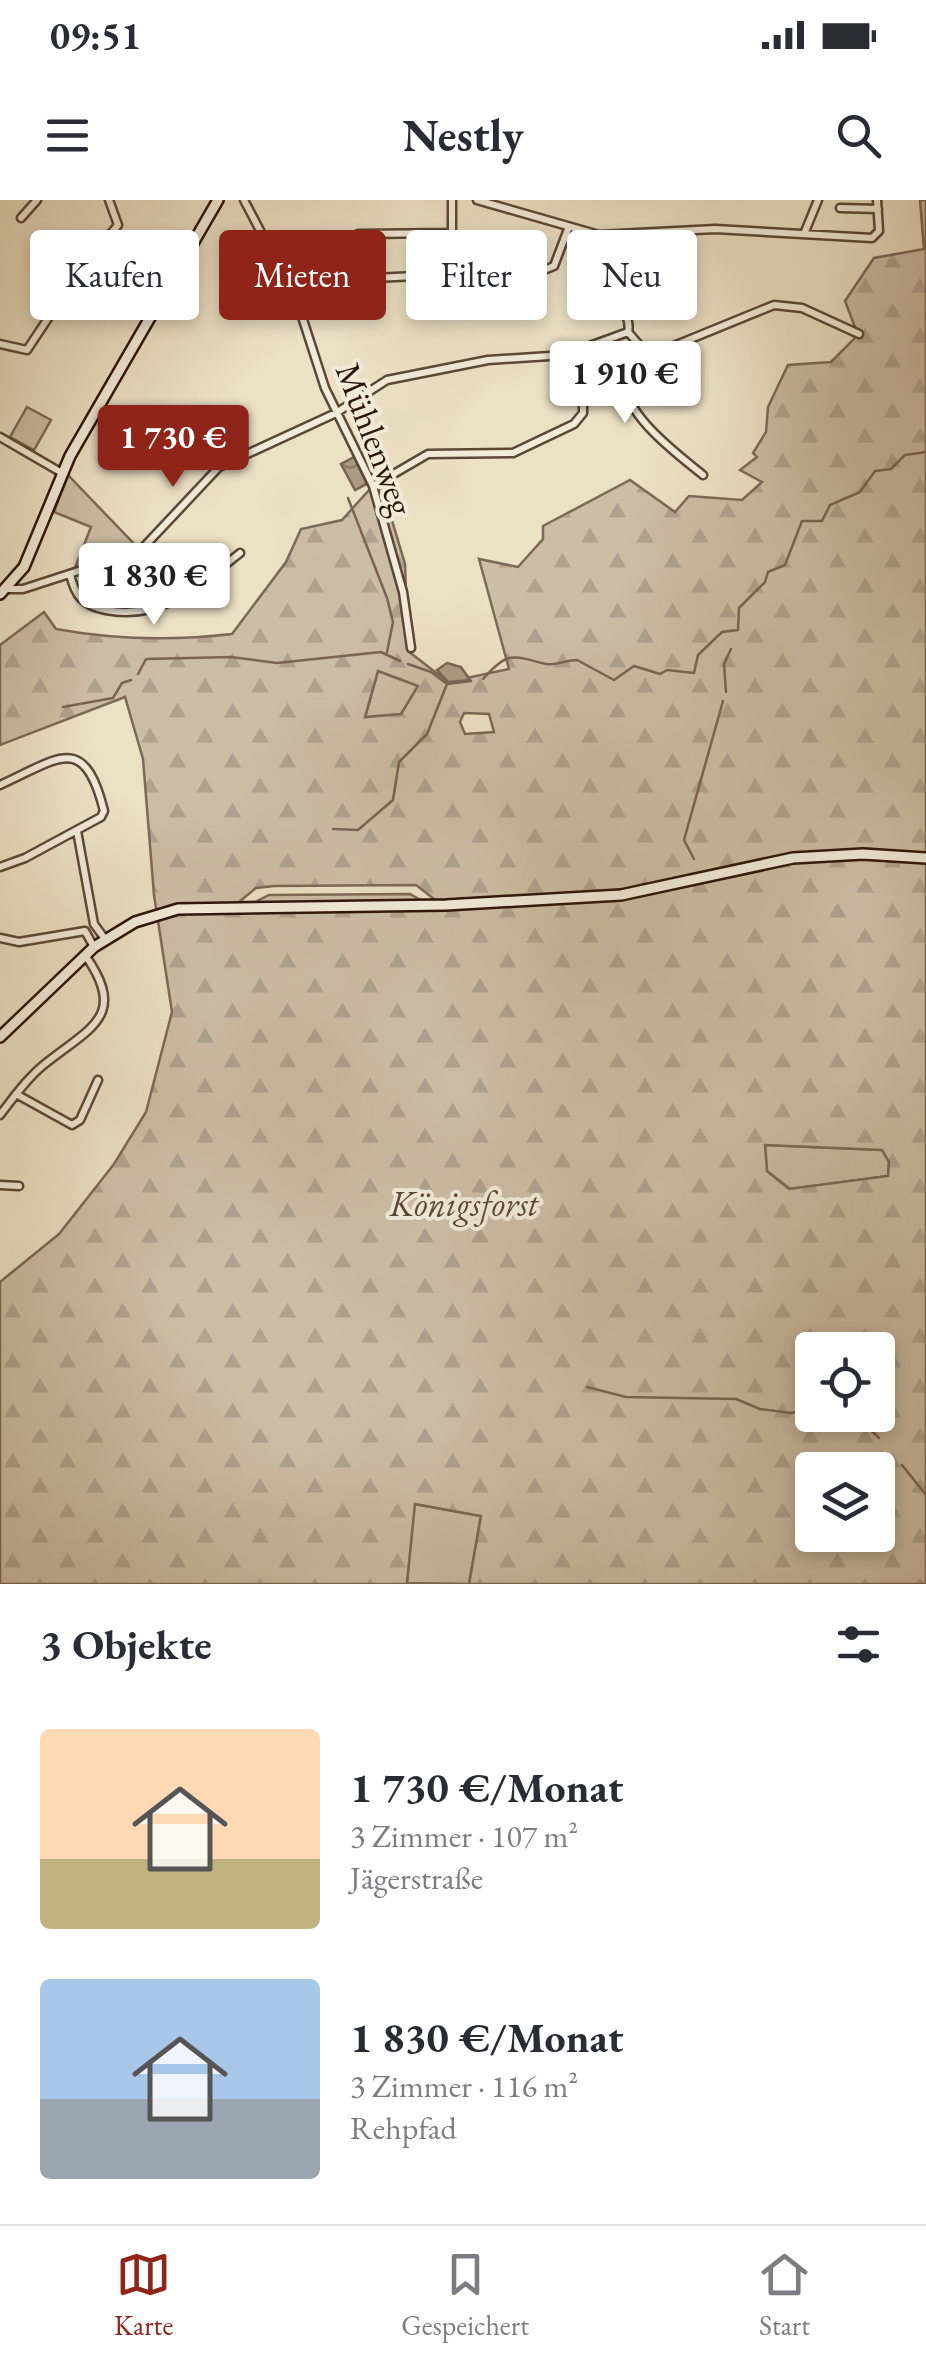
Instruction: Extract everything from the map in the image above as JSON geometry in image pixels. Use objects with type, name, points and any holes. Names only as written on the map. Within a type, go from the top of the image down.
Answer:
[{"type":"main road","points":[[4,592],[32,551],[62,473],[218,200]]},
{"type":"main road","points":[[0,1038],[89,951],[128,926],[168,911],[201,906],[425,906],[566,898],[648,892],[814,855],[926,858]]},
{"type":"street","points":[[21,218],[32,212],[37,200]]},
{"type":"street","points":[[109,200],[118,226],[115,230]]},
{"type":"street","name":"Mühlenweg","points":[[244,200],[297,301],[336,413],[373,486],[403,592],[412,648]]},
{"type":"street","points":[[386,234],[452,233],[452,200]]},
{"type":"street","points":[[477,200],[573,230]]},
{"type":"street","points":[[510,211],[512,200]]},
{"type":"street","points":[[804,234],[818,200]]},
{"type":"street","points":[[681,230],[872,238],[880,231],[878,205],[840,208]]},
{"type":"street","points":[[386,277],[544,270],[554,266],[568,229]]},
{"type":"street","points":[[703,475],[646,425],[625,389],[628,374],[649,356],[685,344],[752,310],[774,306],[802,308],[859,334]]},
{"type":"street","points":[[0,344],[27,350],[47,320]]},
{"type":"street","points":[[629,320],[628,332],[649,356]]},
{"type":"street","points":[[4,592],[140,551],[219,467],[336,413],[387,380],[488,360],[565,355],[628,332]]},
{"type":"street","points":[[373,486],[428,454],[513,453],[574,424],[583,413],[583,402],[565,355]]},
{"type":"street","points":[[0,437],[62,473]]},
{"type":"street","points":[[70,574],[77,596],[86,605],[141,615],[188,594],[240,554]]},
{"type":"street","points":[[0,785],[61,758],[78,760],[93,774],[104,811],[76,830],[0,867]]},
{"type":"street","points":[[76,830],[94,924],[105,939]]},
{"type":"street","points":[[0,938],[19,942],[84,931],[94,924]]},
{"type":"street","points":[[0,1115],[47,1062],[90,1032],[100,1018],[104,988],[84,931]]},
{"type":"street","points":[[16,1094],[72,1125],[80,1120],[98,1080]]},
{"type":"street","points":[[0,1185],[18,1186]]},
{"type":"green space","name":"Königsforst","points":[[920,200],[926,200],[926,1584],[469,1584],[481,1516],[415,1504],[407,1582],[412,1584],[0,1584],[0,1282],[59,1234],[114,1164],[146,1112],[172,1012],[154,895],[143,759],[125,697],[0,745],[0,645],[44,612],[56,629],[100,635],[188,638],[232,634],[286,562],[301,529],[342,520],[370,489],[382,487],[405,564],[408,651],[448,682],[509,669],[479,559],[518,567],[543,539],[543,526],[630,480],[675,512],[689,496],[742,500],[762,482],[740,470],[757,457],[753,453],[766,432],[768,407],[788,365],[831,362],[858,335],[845,301],[874,258],[924,249]],"holes":[[[378,671],[418,686],[401,714],[365,717]],[[464,713],[489,714],[494,732],[465,734],[460,722]],[[416,885],[438,902],[424,902],[410,894],[269,895],[255,902],[239,902],[256,888]],[[765,1145],[882,1150],[889,1162],[888,1176],[789,1189],[767,1171]]]},
{"type":"green space","points":[[27,407],[51,420],[34,450],[10,437]]},
{"type":"green space","points":[[68,475],[138,548],[75,568],[91,527],[54,512]]},
{"type":"green space","points":[[378,671],[419,686],[401,714],[365,718]]},
{"type":"green space","points":[[765,1145],[883,1150],[889,1162],[888,1176],[790,1189],[767,1171]]},
{"type":"green space","points":[[414,1504],[481,1516],[469,1584],[407,1583]]},
{"type":"water","points":[[354,457],[367,484],[355,490],[341,464]]},
{"type":"water","points":[[447,663],[461,667],[470,680],[448,682],[437,670]]},
{"type":"waterway","points":[[483,679],[499,663],[512,658],[549,664],[577,660],[614,680],[634,666],[660,674],[667,670],[694,673],[698,655],[722,632],[738,630],[739,608],[765,582],[768,572],[785,565],[802,521],[822,521],[830,505],[860,492],[875,471],[891,469],[905,455],[926,452]]},
{"type":"waterway","points":[[348,498],[387,598],[393,622],[387,652]]},
{"type":"waterway","points":[[726,692],[724,664],[731,649]]},
{"type":"waterway","points":[[138,674],[146,659],[231,657],[277,663],[381,652],[400,661]]},
{"type":"waterway","points":[[408,664],[431,672],[447,684],[471,681]]},
{"type":"waterway","points":[[63,707],[113,698],[122,683],[131,680]]},
{"type":"waterway","points":[[333,829],[358,830],[393,800],[399,762],[427,734],[447,684]]},
{"type":"waterway","points":[[694,859],[684,840],[723,701]]},
{"type":"waterway","points":[[587,1387],[626,1397],[736,1399],[760,1409],[795,1412]]},
{"type":"waterway","points":[[873,1432],[879,1438]]},
{"type":"waterway","points":[[902,1465],[926,1495]]}]
